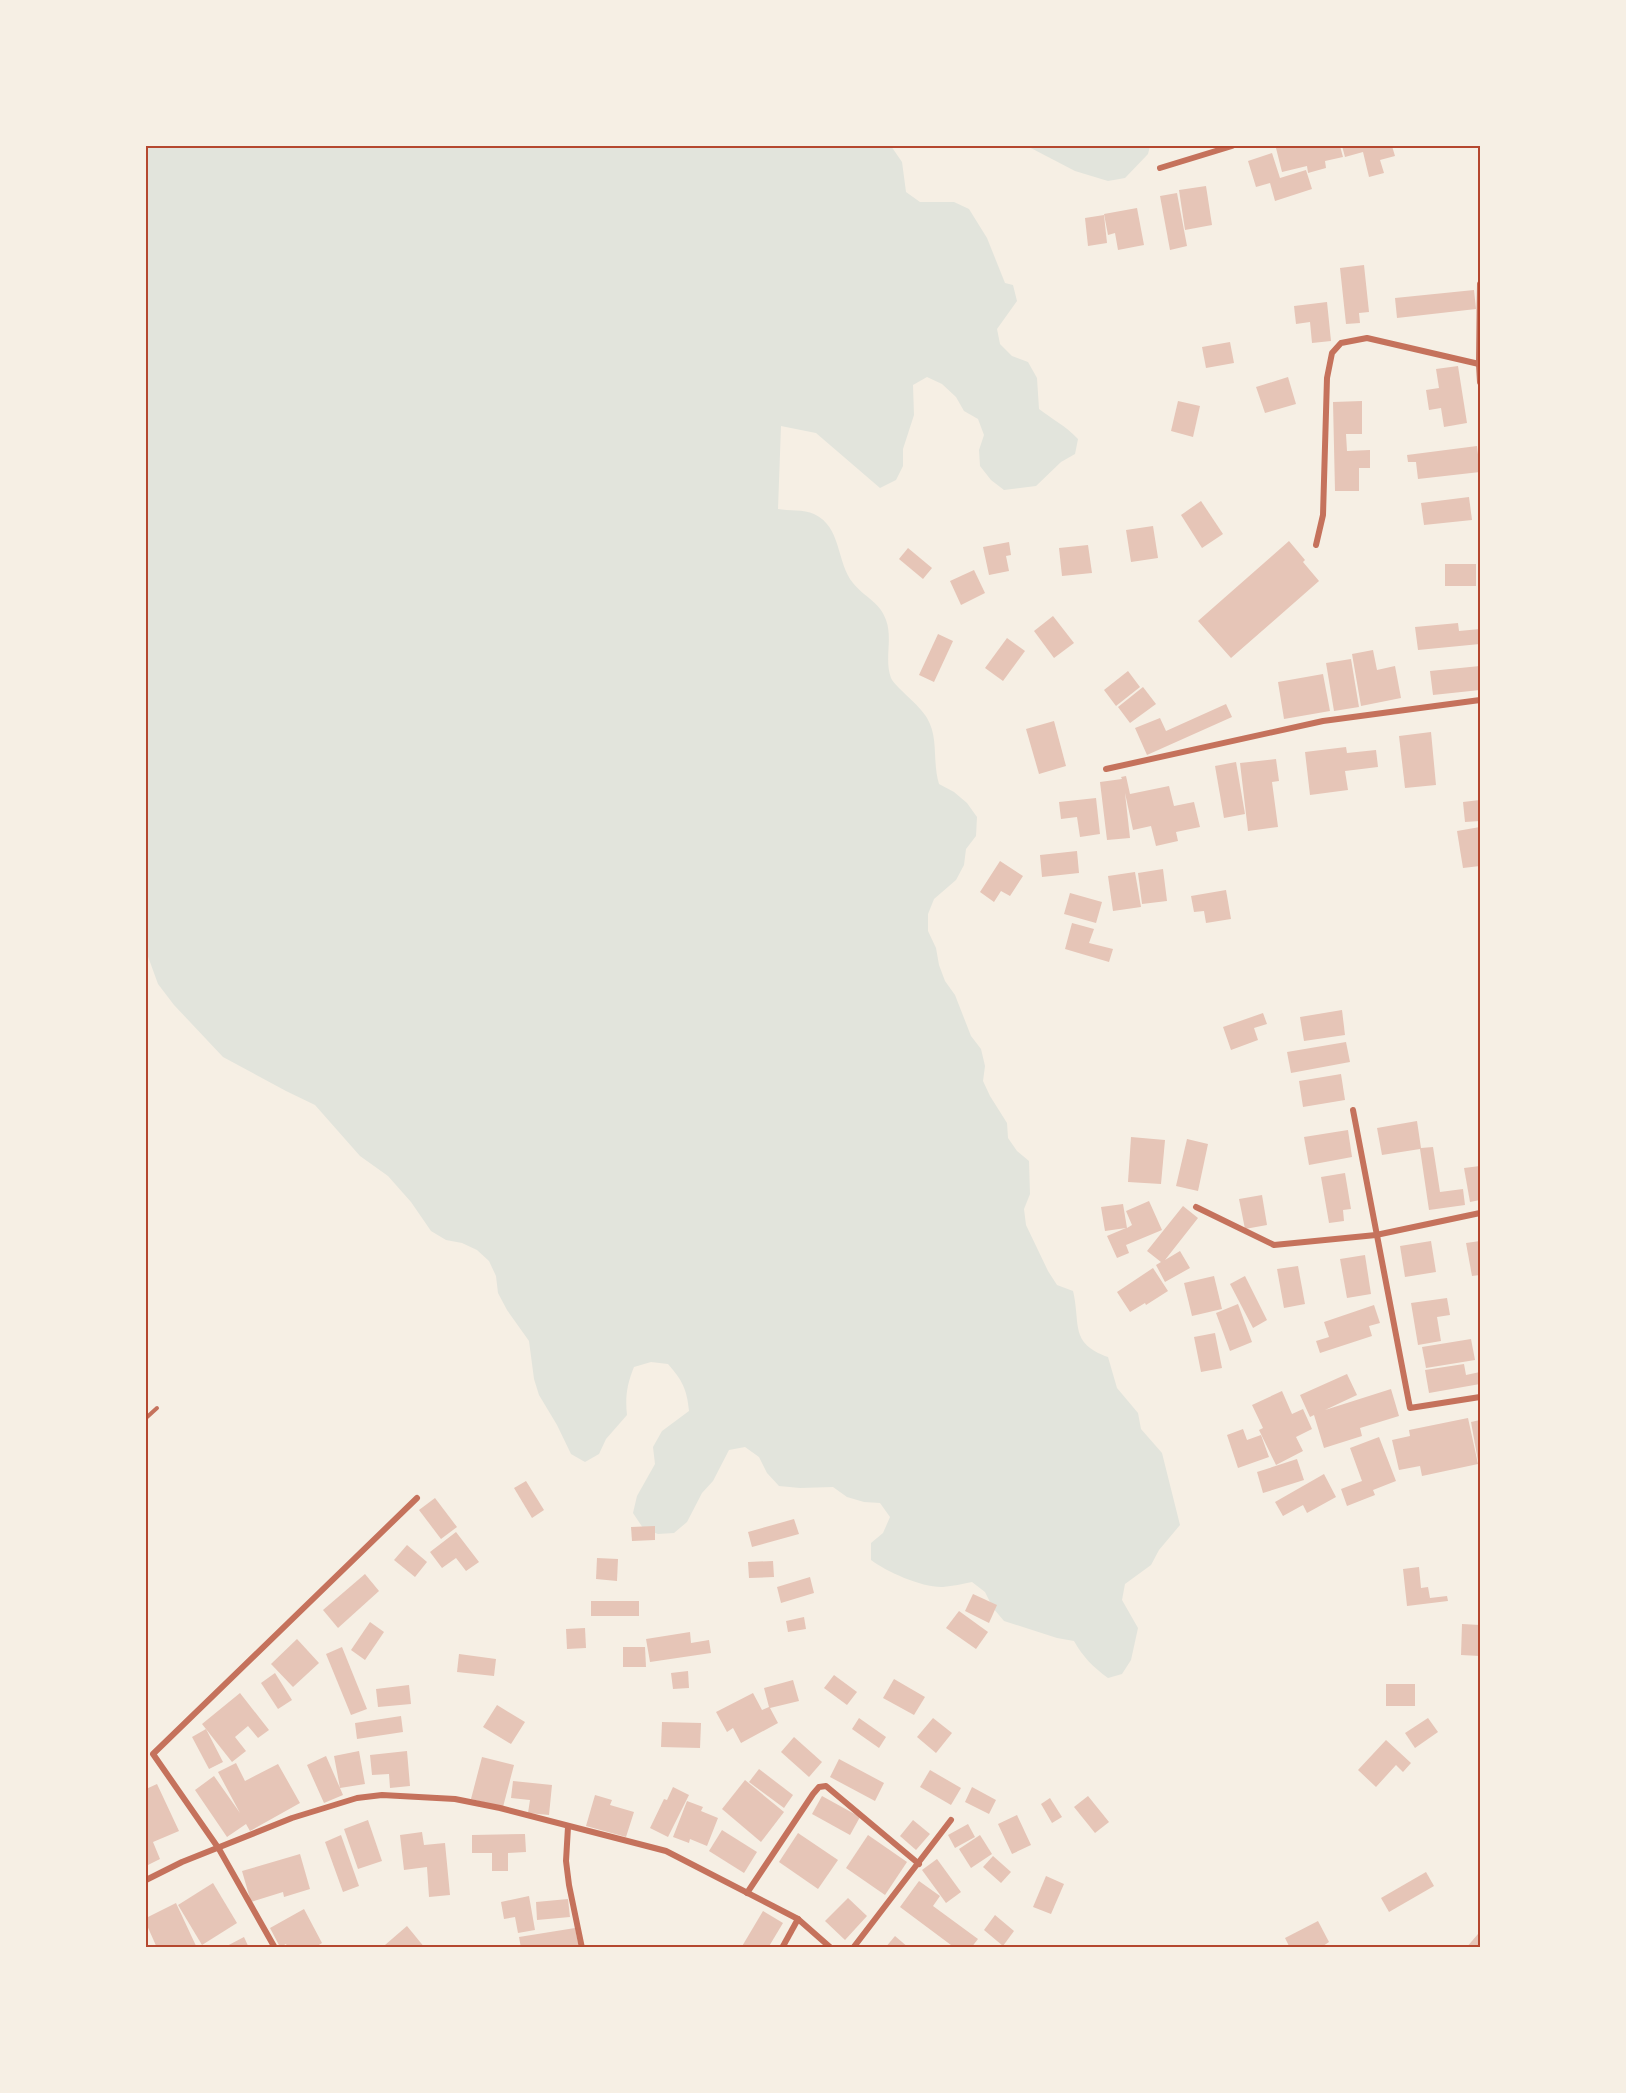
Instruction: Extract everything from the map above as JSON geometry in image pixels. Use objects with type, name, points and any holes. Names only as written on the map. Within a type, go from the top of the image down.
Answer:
[{"type":"street","points":[[1160,168],[1232,146]]},
{"type":"street","points":[[1480,284],[1480,382]]},
{"type":"street","points":[[1316,545],[1323,515],[1327,378],[1332,353],[1341,343],[1367,338],[1479,364]]},
{"type":"street","points":[[1106,769],[1323,721],[1480,700]]},
{"type":"street","points":[[1353,1110],[1410,1408],[1480,1397]]},
{"type":"street","points":[[1196,1207],[1274,1245],[1376,1235],[1480,1213]]},
{"type":"street","points":[[275,1947],[219,1849],[153,1754],[417,1498]]},
{"type":"street","points":[[747,1893],[819,1787],[826,1786],[919,1864]]},
{"type":"street","points":[[146,1880],[182,1862],[292,1818],[357,1798],[382,1795],[455,1799],[500,1808],[666,1851],[798,1919],[831,1947]]},
{"type":"street","points":[[853,1947],[951,1820]]},
{"type":"street","points":[[568,1827],[566,1862],[568,1885],[582,1947]]},
{"type":"street","points":[[782,1947],[798,1919]]},
{"type":"lane","points":[[146,1418],[157,1408]]},
{"type":"shaded area","points":[[146,146],[891,146],[902,162],[906,192],[920,202],[954,202],[969,209],[987,238],[1005,283],[1013,285],[1017,301],[997,329],[1000,344],[1012,356],[1028,362],[1037,378],[1039,409],[1078,439],[1075,454],[1061,462],[1036,486],[1004,490],[991,480],[980,466],[979,450],[984,435],[978,419],[964,411],[956,397],[942,384],[927,377],[913,385],[914,415],[903,449],[903,466],[896,480],[880,488],[816,433],[781,426],[778,509],[810,512],[830,527],[848,575],[857,588],[876,604],[886,620],[891,678],[924,713],[931,726],[939,784],[954,792],[967,803],[977,817],[976,836],[966,849],[964,865],[956,880],[934,899],[928,914],[928,931],[936,948],[945,981],[955,995],[971,1036],[981,1049],[985,1066],[983,1081],[1007,1123],[1008,1138],[1017,1151],[1029,1161],[1030,1194],[1024,1209],[1026,1225],[1057,1285],[1073,1291],[1077,1323],[1082,1339],[1087,1345],[1108,1357],[1117,1388],[1138,1413],[1141,1429],[1162,1453],[1180,1525],[1159,1550],[1151,1565],[1125,1584],[1122,1600],[1138,1628],[1131,1660],[1122,1674],[1108,1678],[1089,1661],[1074,1641],[1004,1621],[993,1608],[985,1592],[972,1582],[935,1587],[906,1578],[878,1565],[871,1560],[871,1543],[883,1533],[890,1517],[880,1503],[864,1502],[847,1497],[833,1487],[779,1486],[767,1473],[759,1457],[745,1447],[729,1450],[687,1522],[674,1533],[658,1534],[643,1528],[633,1513],[637,1496],[655,1464],[653,1447],[662,1431],[689,1411],[683,1385],[668,1364],[651,1362],[634,1367],[627,1391],[627,1415],[606,1439],[599,1454],[585,1462],[571,1454],[539,1395],[534,1379],[529,1341],[498,1293],[496,1276],[489,1261],[477,1250],[462,1243],[446,1240],[431,1231],[411,1202],[388,1176],[360,1156],[315,1105],[223,1057],[174,1005],[158,984],[146,951]]},
{"type":"shaded area","points":[[1027,146],[1150,146],[1148,154],[1125,178],[1108,181],[1075,171]]},
{"type":"building","points":[[1340,146],[1343,157],[1325,161],[1326,168],[1308,173],[1307,166],[1282,172],[1276,148]]},
{"type":"building","points":[[1342,146],[1392,146],[1395,156],[1380,160],[1384,173],[1369,177],[1363,152],[1345,157]]},
{"type":"building","points":[[1272,153],[1280,178],[1306,170],[1312,189],[1275,201],[1270,183],[1256,187],[1248,161]]},
{"type":"building","points":[[1206,186],[1212,225],[1185,230],[1179,190]]},
{"type":"building","points":[[1177,193],[1187,246],[1170,250],[1160,196]]},
{"type":"building","points":[[1137,208],[1144,245],[1118,250],[1115,233],[1108,235],[1104,214]]},
{"type":"building","points":[[1104,215],[1107,243],[1088,246],[1085,218]]},
{"type":"building","points":[[1364,265],[1369,312],[1359,313],[1360,323],[1346,324],[1340,268]]},
{"type":"building","points":[[1474,290],[1476,309],[1397,318],[1395,298]]},
{"type":"building","points":[[1327,302],[1331,341],[1312,343],[1310,322],[1296,324],[1294,306]]},
{"type":"building","points":[[1230,342],[1234,363],[1206,368],[1202,347]]},
{"type":"building","points":[[1458,366],[1467,423],[1444,427],[1441,408],[1429,410],[1426,390],[1439,388],[1436,369]]},
{"type":"building","points":[[1288,377],[1296,404],[1265,413],[1256,387]]},
{"type":"building","points":[[1178,401],[1200,406],[1193,437],[1171,431]]},
{"type":"building","points":[[1362,401],[1362,434],[1346,434],[1347,451],[1370,450],[1370,468],[1359,468],[1359,491],[1335,491],[1333,402]]},
{"type":"building","points":[[1477,446],[1480,472],[1418,479],[1416,462],[1408,462],[1407,455]]},
{"type":"building","points":[[1469,497],[1472,520],[1424,525],[1421,503]]},
{"type":"building","points":[[1201,501],[1223,534],[1202,548],[1181,515]]},
{"type":"building","points":[[1153,526],[1158,558],[1131,562],[1126,530]]},
{"type":"building","points":[[1289,541],[1319,581],[1231,658],[1198,621]]},
{"type":"building","points":[[1009,542],[1011,555],[1006,556],[1009,571],[989,575],[983,547]]},
{"type":"building","points":[[1088,545],[1092,573],[1062,576],[1059,548]]},
{"type":"building","points":[[908,548],[932,568],[923,579],[899,559]]},
{"type":"building","points":[[1445,564],[1476,564],[1476,586],[1445,586]]},
{"type":"building","points":[[974,570],[985,593],[961,605],[950,581]]},
{"type":"building","points":[[1053,616],[1074,643],[1054,658],[1034,631]]},
{"type":"building","points":[[1458,623],[1459,631],[1480,629],[1480,644],[1418,650],[1415,627]]},
{"type":"building","points":[[938,634],[953,641],[934,682],[919,675]]},
{"type":"building","points":[[1007,638],[1025,651],[1003,681],[985,668]]},
{"type":"building","points":[[1373,650],[1377,670],[1395,666],[1401,698],[1361,706],[1352,654]]},
{"type":"building","points":[[1351,659],[1359,707],[1334,711],[1326,663]]},
{"type":"building","points":[[1480,666],[1480,690],[1433,695],[1430,671]]},
{"type":"building","points":[[1128,671],[1140,687],[1116,706],[1104,690]]},
{"type":"building","points":[[1323,674],[1330,711],[1284,719],[1278,682]]},
{"type":"building","points":[[1143,687],[1156,704],[1130,723],[1118,707]]},
{"type":"building","points":[[1226,704],[1232,717],[1147,755],[1135,728],[1160,718],[1166,731]]},
{"type":"building","points":[[1054,721],[1066,766],[1039,774],[1026,729]]},
{"type":"building","points":[[1431,732],[1436,785],[1405,788],[1399,736]]},
{"type":"building","points":[[1346,747],[1347,753],[1376,750],[1378,767],[1345,771],[1348,790],[1310,795],[1305,752]]},
{"type":"building","points":[[1276,759],[1279,781],[1272,782],[1278,827],[1248,831],[1240,763]]},
{"type":"building","points":[[1236,762],[1245,814],[1224,818],[1215,766]]},
{"type":"building","points":[[1126,776],[1130,794],[1169,786],[1174,806],[1194,802],[1200,827],[1176,832],[1178,841],[1156,846],[1151,826],[1133,830],[1125,793],[1130,838],[1107,840],[1100,782],[1122,779],[1121,777]]},
{"type":"building","points":[[1096,798],[1100,834],[1080,837],[1077,817],[1061,819],[1059,802]]},
{"type":"building","points":[[1480,800],[1480,821],[1465,822],[1463,802]]},
{"type":"building","points":[[1480,827],[1480,866],[1463,868],[1457,831]]},
{"type":"building","points":[[1077,851],[1079,873],[1042,877],[1040,855]]},
{"type":"building","points":[[1000,861],[1023,876],[1010,896],[1001,891],[994,902],[980,892]]},
{"type":"building","points":[[1163,869],[1167,901],[1142,904],[1138,873]]},
{"type":"building","points":[[1135,872],[1141,907],[1113,911],[1108,876]]},
{"type":"building","points":[[1226,890],[1231,919],[1206,923],[1204,911],[1194,912],[1191,896]]},
{"type":"building","points":[[1070,893],[1102,902],[1096,923],[1064,914]]},
{"type":"building","points":[[1072,923],[1094,929],[1089,943],[1113,949],[1109,962],[1065,949]]},
{"type":"building","points":[[1342,1010],[1345,1035],[1304,1041],[1300,1017]]},
{"type":"building","points":[[1263,1013],[1267,1024],[1254,1028],[1258,1040],[1231,1050],[1223,1027]]},
{"type":"building","points":[[1346,1042],[1350,1062],[1291,1073],[1287,1052]]},
{"type":"building","points":[[1341,1074],[1345,1100],[1303,1107],[1299,1081]]},
{"type":"building","points":[[1417,1121],[1421,1148],[1433,1147],[1440,1192],[1463,1189],[1465,1205],[1429,1210],[1420,1149],[1382,1155],[1377,1128]]},
{"type":"building","points":[[1348,1130],[1352,1157],[1309,1165],[1304,1137]]},
{"type":"building","points":[[1131,1137],[1165,1140],[1161,1184],[1128,1182]]},
{"type":"building","points":[[1187,1139],[1208,1144],[1198,1191],[1176,1186]]},
{"type":"building","points":[[1480,1166],[1480,1200],[1470,1202],[1464,1168]]},
{"type":"building","points":[[1345,1173],[1351,1209],[1343,1210],[1344,1221],[1329,1223],[1321,1177]]},
{"type":"building","points":[[1262,1195],[1267,1225],[1245,1229],[1239,1199]]},
{"type":"building","points":[[1149,1201],[1162,1230],[1126,1245],[1129,1253],[1117,1258],[1107,1236],[1126,1228],[1105,1231],[1101,1207],[1123,1204],[1127,1228],[1132,1225],[1126,1211]]},
{"type":"building","points":[[1183,1206],[1198,1218],[1165,1260],[1180,1251],[1190,1268],[1165,1282],[1156,1265],[1161,1262],[1147,1251]]},
{"type":"building","points":[[1431,1241],[1436,1272],[1405,1277],[1400,1246]]},
{"type":"building","points":[[1480,1241],[1480,1275],[1472,1276],[1466,1243]]},
{"type":"building","points":[[1365,1255],[1371,1294],[1347,1298],[1340,1259]]},
{"type":"building","points":[[1298,1266],[1305,1304],[1284,1308],[1277,1269]]},
{"type":"building","points":[[1153,1268],[1168,1291],[1130,1312],[1117,1292]]},
{"type":"building","points":[[1214,1276],[1222,1309],[1192,1316],[1184,1283]]},
{"type":"building","points":[[1245,1276],[1267,1320],[1253,1328],[1230,1284]]},
{"type":"building","points":[[1447,1298],[1450,1315],[1437,1317],[1441,1341],[1418,1345],[1411,1303]]},
{"type":"building","points":[[1238,1304],[1252,1342],[1230,1351],[1216,1313]]},
{"type":"building","points":[[1374,1305],[1380,1323],[1369,1326],[1372,1336],[1320,1353],[1316,1341],[1329,1337],[1324,1322]]},
{"type":"building","points":[[1215,1333],[1222,1368],[1201,1372],[1194,1337]]},
{"type":"building","points":[[1471,1339],[1475,1360],[1426,1368],[1422,1347]]},
{"type":"building","points":[[1464,1364],[1466,1375],[1480,1372],[1480,1384],[1429,1393],[1425,1370]]},
{"type":"building","points":[[1347,1374],[1357,1395],[1325,1410],[1391,1389],[1399,1416],[1360,1428],[1362,1436],[1324,1448],[1314,1415],[1310,1417],[1300,1395]]},
{"type":"building","points":[[1282,1391],[1292,1414],[1303,1409],[1312,1429],[1296,1437],[1303,1451],[1276,1465],[1259,1430],[1263,1428],[1252,1405]]},
{"type":"building","points":[[1468,1418],[1478,1464],[1422,1476],[1420,1466],[1399,1470],[1392,1440],[1410,1436],[1409,1430]]},
{"type":"building","points":[[1480,1420],[1480,1460],[1478,1461],[1471,1422]]},
{"type":"building","points":[[1243,1429],[1247,1440],[1261,1435],[1269,1457],[1238,1468],[1227,1435]]},
{"type":"building","points":[[1379,1437],[1396,1481],[1373,1490],[1375,1495],[1347,1506],[1341,1489],[1362,1481],[1350,1448]]},
{"type":"building","points":[[1297,1459],[1304,1480],[1263,1493],[1257,1472]]},
{"type":"building","points":[[1324,1474],[1336,1497],[1307,1513],[1303,1505],[1283,1516],[1275,1502]]},
{"type":"building","points":[[526,1481],[544,1510],[532,1518],[514,1488]]},
{"type":"building","points":[[435,1498],[457,1527],[441,1539],[419,1510]]},
{"type":"building","points":[[794,1519],[799,1534],[752,1547],[748,1532]]},
{"type":"building","points":[[655,1526],[655,1540],[632,1541],[631,1527]]},
{"type":"building","points":[[456,1532],[479,1562],[466,1571],[456,1558],[442,1568],[430,1552]]},
{"type":"building","points":[[407,1545],[427,1562],[415,1577],[394,1560]]},
{"type":"building","points":[[597,1558],[618,1559],[617,1581],[596,1579]]},
{"type":"building","points":[[773,1561],[774,1577],[749,1578],[748,1562]]},
{"type":"building","points":[[1419,1567],[1421,1588],[1428,1587],[1430,1598],[1447,1596],[1448,1601],[1407,1606],[1403,1569]]},
{"type":"building","points":[[365,1574],[379,1591],[338,1628],[323,1610]]},
{"type":"building","points":[[810,1577],[814,1593],[781,1603],[777,1587]]},
{"type":"building","points":[[973,1594],[997,1605],[989,1623],[965,1611]]},
{"type":"building","points":[[591,1601],[639,1601],[639,1616],[591,1616]]},
{"type":"building","points":[[959,1611],[988,1632],[976,1649],[946,1628]]},
{"type":"building","points":[[804,1617],[806,1629],[788,1632],[786,1621]]},
{"type":"building","points":[[370,1622],[384,1632],[365,1660],[351,1650]]},
{"type":"building","points":[[1462,1624],[1480,1625],[1480,1656],[1461,1655]]},
{"type":"building","points":[[585,1628],[586,1648],[567,1649],[566,1629]]},
{"type":"building","points":[[690,1632],[691,1643],[709,1640],[711,1653],[650,1662],[646,1639]]},
{"type":"building","points":[[297,1639],[319,1663],[293,1687],[271,1664]]},
{"type":"building","points":[[342,1647],[367,1709],[351,1715],[326,1654]]},
{"type":"building","points":[[623,1647],[645,1647],[646,1667],[623,1667]]},
{"type":"building","points":[[459,1654],[496,1659],[494,1676],[457,1672]]},
{"type":"building","points":[[688,1671],[689,1688],[673,1689],[671,1673]]},
{"type":"building","points":[[275,1673],[292,1700],[278,1709],[261,1683]]},
{"type":"building","points":[[834,1675],[857,1692],[847,1705],[824,1688]]},
{"type":"building","points":[[894,1679],[925,1697],[914,1715],[883,1698]]},
{"type":"building","points":[[793,1680],[799,1701],[770,1708],[778,1723],[741,1743],[733,1728],[727,1732],[716,1712],[753,1693],[762,1710],[769,1707],[764,1688]]},
{"type":"building","points":[[1386,1684],[1415,1684],[1415,1706],[1386,1706]]},
{"type":"building","points":[[409,1685],[411,1704],[378,1707],[376,1689]]},
{"type":"building","points":[[240,1693],[269,1730],[258,1738],[248,1726],[235,1737],[246,1751],[232,1762],[202,1724]]},
{"type":"building","points":[[497,1705],[525,1722],[511,1744],[483,1727]]},
{"type":"building","points":[[401,1716],[403,1732],[357,1739],[355,1723]]},
{"type":"building","points":[[859,1718],[886,1737],[879,1748],[852,1729]]},
{"type":"building","points":[[933,1718],[952,1733],[936,1753],[917,1737]]},
{"type":"building","points":[[1428,1718],[1438,1732],[1415,1748],[1405,1733]]},
{"type":"building","points":[[662,1722],[701,1723],[700,1748],[661,1747]]},
{"type":"building","points":[[206,1729],[223,1762],[209,1769],[192,1737]]},
{"type":"building","points":[[794,1737],[822,1762],[809,1777],[781,1752]]},
{"type":"building","points":[[1386,1740],[1411,1763],[1403,1772],[1396,1765],[1376,1787],[1358,1770]]},
{"type":"building","points":[[359,1751],[365,1784],[340,1788],[334,1756]]},
{"type":"building","points":[[407,1751],[410,1786],[390,1788],[389,1774],[372,1775],[370,1755]]},
{"type":"building","points":[[326,1756],[343,1795],[324,1803],[307,1765]]},
{"type":"building","points":[[482,1757],[514,1765],[503,1807],[471,1799]]},
{"type":"building","points":[[839,1759],[884,1783],[875,1801],[830,1777]]},
{"type":"building","points":[[236,1763],[245,1781],[278,1764],[300,1803],[250,1831],[246,1824],[227,1837],[195,1790],[214,1776],[240,1813],[218,1772]]},
{"type":"building","points":[[759,1769],[793,1795],[784,1808],[749,1782]]},
{"type":"building","points":[[930,1770],[961,1788],[951,1805],[920,1787]]},
{"type":"building","points":[[745,1780],[784,1812],[761,1842],[722,1809]]},
{"type":"building","points":[[513,1781],[552,1785],[549,1815],[528,1813],[530,1800],[511,1798]]},
{"type":"building","points":[[157,1784],[179,1831],[153,1842],[160,1859],[146,1866],[146,1789]]},
{"type":"building","points":[[673,1787],[689,1795],[668,1837],[650,1828],[664,1799],[667,1800]]},
{"type":"building","points":[[972,1787],[996,1800],[989,1814],[965,1802]]},
{"type":"building","points":[[595,1795],[612,1800],[610,1805],[634,1812],[626,1837],[586,1826]]},
{"type":"building","points":[[822,1796],[860,1817],[850,1835],[812,1814]]},
{"type":"building","points":[[1088,1796],[1109,1822],[1095,1833],[1074,1807]]},
{"type":"building","points":[[1050,1798],[1062,1817],[1052,1823],[1041,1804]]},
{"type":"building","points":[[687,1801],[703,1807],[701,1811],[718,1818],[707,1846],[690,1839],[689,1843],[673,1837]]},
{"type":"building","points":[[1017,1815],[1031,1845],[1012,1854],[998,1824]]},
{"type":"building","points":[[368,1820],[382,1861],[358,1869],[344,1829]]},
{"type":"building","points":[[913,1820],[930,1834],[916,1850],[900,1836]]},
{"type":"building","points":[[968,1824],[975,1837],[955,1848],[948,1835]]},
{"type":"building","points":[[722,1830],[757,1852],[744,1873],[709,1851]]},
{"type":"building","points":[[422,1832],[424,1845],[445,1843],[450,1895],[429,1897],[427,1867],[404,1870],[400,1835]]},
{"type":"building","points":[[798,1833],[838,1860],[818,1889],[779,1862]]},
{"type":"building","points":[[525,1834],[526,1852],[508,1853],[508,1871],[492,1871],[492,1853],[472,1853],[472,1835]]},
{"type":"building","points":[[341,1835],[359,1886],[343,1892],[325,1842]]},
{"type":"building","points":[[868,1835],[907,1862],[885,1895],[846,1868]]},
{"type":"building","points":[[980,1835],[992,1854],[971,1868],[959,1849]]},
{"type":"building","points":[[300,1854],[310,1889],[284,1897],[283,1892],[251,1902],[242,1871]]},
{"type":"building","points":[[993,1856],[1011,1872],[1001,1883],[983,1867]]},
{"type":"building","points":[[937,1859],[961,1892],[946,1903],[922,1870]]},
{"type":"building","points":[[1426,1872],[1434,1886],[1389,1912],[1381,1898]]},
{"type":"building","points":[[1046,1876],[1064,1884],[1051,1914],[1033,1907]]},
{"type":"building","points":[[919,1881],[940,1896],[933,1906],[978,1939],[971,1948],[955,1948],[900,1907]]},
{"type":"building","points":[[213,1883],[237,1923],[202,1945],[178,1905]]},
{"type":"building","points":[[529,1896],[535,1930],[518,1933],[515,1917],[504,1919],[501,1902]]},
{"type":"building","points":[[848,1898],[867,1916],[845,1940],[825,1921]]},
{"type":"building","points":[[568,1899],[570,1917],[537,1920],[536,1902]]},
{"type":"building","points":[[176,1903],[197,1948],[157,1948],[146,1918]]},
{"type":"building","points":[[304,1909],[322,1943],[314,1948],[288,1948],[286,1944],[280,1947],[270,1928]]},
{"type":"building","points":[[763,1911],[783,1923],[768,1948],[741,1948]]},
{"type":"building","points":[[995,1915],[1014,1931],[1003,1946],[984,1930]]},
{"type":"building","points":[[1318,1921],[1329,1942],[1320,1948],[1290,1948],[1285,1938]]},
{"type":"building","points":[[407,1926],[425,1948],[386,1948],[385,1945]]},
{"type":"building","points":[[575,1928],[579,1948],[521,1948],[519,1937]]},
{"type":"building","points":[[1478,1934],[1480,1948],[1466,1948]]},
{"type":"building","points":[[895,1936],[909,1948],[885,1948]]},
{"type":"building","points":[[244,1937],[249,1948],[223,1948]]}]
